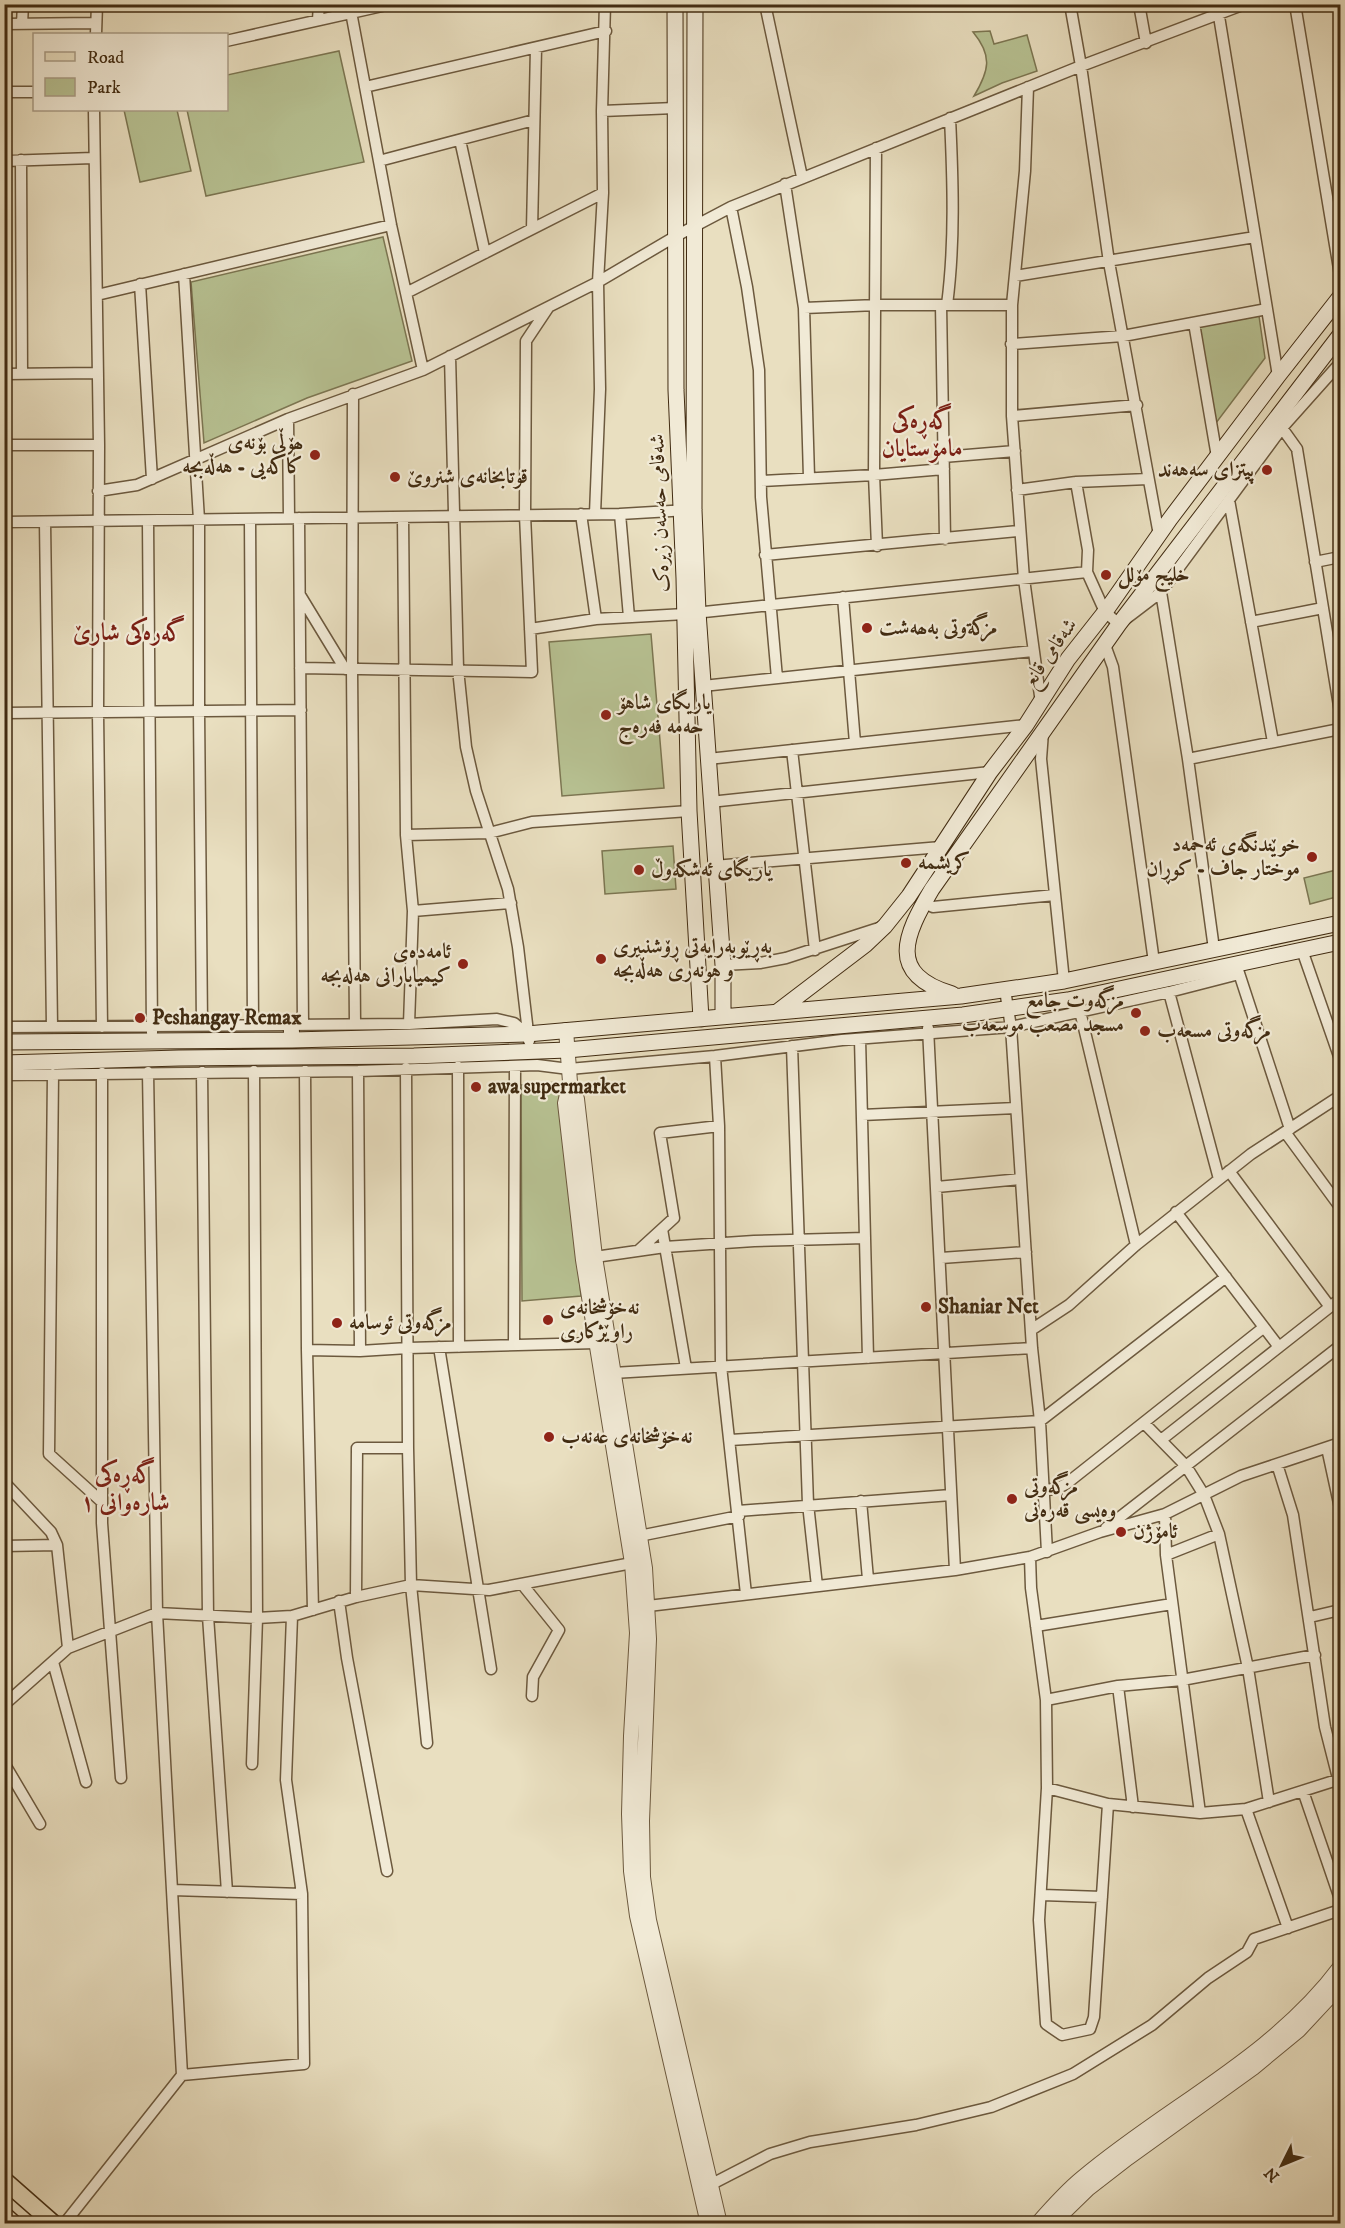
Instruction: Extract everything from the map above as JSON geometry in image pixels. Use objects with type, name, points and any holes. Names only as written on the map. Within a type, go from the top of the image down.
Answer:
[{"type":"main road","name":"شەقامی حەسەن زیرەک","points":[[675,4],[676,390],[687,511],[691,613],[689,811],[701,1019]]},
{"type":"main road","name":"شەقامی حەسەن زیرەک","points":[[687,511],[695,227],[695,4]]},
{"type":"main road","name":"شەقامی قانع","points":[[776,1013],[865,945],[885,926],[920,880],[990,772],[1041,704],[1068,659],[1106,612],[1159,535],[1278,375],[1341,297]]},
{"type":"main road","name":"شەقامی قانع","points":[[961,996],[935,989],[923,982],[912,969],[906,949],[912,924],[932,889],[1119,624],[1341,335]]},
{"type":"main road","name":"شەقامی حەسەن زیرەک","points":[[691,613],[703,686],[714,866],[723,966],[723,1017]]},
{"type":"main road","points":[[920,880],[932,889]]},
{"type":"main road","points":[[4,1042],[152,1034],[295,1030],[528,1035],[776,1013],[961,996],[1064,981],[1341,923]]},
{"type":"main road","points":[[4,1063],[412,1064],[531,1052],[928,1026],[1009,1009],[1079,1005],[1238,969],[1302,950],[1341,942]]},
{"type":"main road","points":[[4,2180],[54,2223]]},
{"type":"main road","points":[[4,2215],[14,2223]]},
{"type":"street","points":[[22,24],[23,4]]},
{"type":"street","points":[[4,24],[96,29],[97,4]]},
{"type":"street","points":[[318,20],[319,4]]},
{"type":"street","points":[[595,514],[600,389],[598,282],[603,193],[602,111],[605,4]]},
{"type":"street","points":[[765,4],[802,177]]},
{"type":"street","points":[[1070,4],[1082,66],[1109,262],[1159,535]]},
{"type":"street","points":[[1139,4],[1146,43]]},
{"type":"street","points":[[98,491],[137,485],[288,419],[423,370],[598,282],[731,207],[1028,87],[1146,43],[1218,9],[1245,4]]},
{"type":"street","points":[[1295,4],[1341,275]]},
{"type":"street","points":[[228,41],[389,5]]},
{"type":"street","points":[[1218,9],[1278,375]]},
{"type":"street","points":[[351,12],[391,225],[423,370]]},
{"type":"street","points":[[365,87],[606,31]]},
{"type":"street","points":[[532,229],[536,48]]},
{"type":"street","points":[[1028,87],[1025,171],[1012,305],[1012,416],[1019,531],[1041,704]]},
{"type":"street","points":[[4,92],[33,92]]},
{"type":"street","points":[[602,111],[675,108]]},
{"type":"street","points":[[94,111],[99,444],[98,713],[102,1027]]},
{"type":"street","points":[[945,539],[944,305],[951,271],[954,206],[950,118]]},
{"type":"street","points":[[379,161],[534,120]]},
{"type":"street","points":[[460,140],[485,253]]},
{"type":"street","points":[[876,148],[877,306],[874,475],[877,546]]},
{"type":"street","points":[[4,161],[93,158]]},
{"type":"street","points":[[21,160],[22,374]]},
{"type":"street","points":[[785,184],[804,308],[809,477]]},
{"type":"street","points":[[406,293],[603,193]]},
{"type":"street","points":[[731,207],[756,341],[759,370],[765,555],[777,678]]},
{"type":"street","points":[[97,295],[391,225]]},
{"type":"street","points":[[1015,276],[1255,237]]},
{"type":"street","points":[[184,274],[199,520],[198,711],[202,1026]]},
{"type":"street","points":[[140,284],[152,479]]},
{"type":"street","points":[[804,308],[1012,305]]},
{"type":"street","points":[[526,341],[548,308]]},
{"type":"street","points":[[1011,344],[1124,336],[1267,309]]},
{"type":"street","points":[[1194,323],[1217,457]]},
{"type":"street","points":[[300,668],[532,672],[525,515],[526,341],[523,332],[512,325]]},
{"type":"street","points":[[450,356],[458,669],[466,747],[511,903],[531,1052]]},
{"type":"street","points":[[1076,482],[1088,550],[1087,572],[1106,612],[1119,624],[1161,592],[1282,428],[1341,363]]},
{"type":"street","points":[[4,374],[98,374]]},
{"type":"street","points":[[353,394],[353,518],[349,669],[355,1024]]},
{"type":"street","points":[[1012,416],[1137,405]]},
{"type":"street","points":[[288,419],[300,594],[301,710],[295,1030]]},
{"type":"street","points":[[1282,428],[1297,449],[1341,712]]},
{"type":"street","points":[[4,445],[99,444]]},
{"type":"street","points":[[761,481],[874,475],[1015,451]]},
{"type":"street","points":[[1017,490],[1076,482],[1148,479]]},
{"type":"street","points":[[1229,500],[1273,742]]},
{"type":"street","points":[[4,522],[620,514],[687,511]]},
{"type":"street","points":[[581,514],[597,620]]},
{"type":"street","points":[[620,514],[629,617]]},
{"type":"street","points":[[403,517],[406,835],[413,911],[409,1023]]},
{"type":"street","points":[[250,519],[253,1025]]},
{"type":"street","points":[[148,520],[152,1034]]},
{"type":"street","points":[[45,522],[52,1027]]},
{"type":"street","points":[[765,555],[1019,531]]},
{"type":"street","points":[[1315,562],[1341,557]]},
{"type":"street","points":[[530,629],[597,620],[691,613],[1087,572]]},
{"type":"street","points":[[1161,592],[1188,759],[1214,949]]},
{"type":"street","points":[[300,594],[349,669]]},
{"type":"street","points":[[843,597],[855,743]]},
{"type":"street","points":[[1251,622],[1323,608]]},
{"type":"street","points":[[1105,645],[1113,667],[1154,962]]},
{"type":"street","points":[[703,686],[1033,651]]},
{"type":"street","points":[[4,713],[301,710]]},
{"type":"street","points":[[708,759],[1026,725]]},
{"type":"street","points":[[1043,729],[1041,759],[1064,981]]},
{"type":"street","points":[[1188,759],[1341,729]]},
{"type":"street","points":[[792,750],[795,793],[815,950]]},
{"type":"street","points":[[710,802],[990,772]]},
{"type":"street","points":[[406,835],[489,833],[532,822],[689,811]]},
{"type":"street","points":[[714,866],[941,847]]},
{"type":"street","points":[[924,903],[933,907],[1055,896]]},
{"type":"street","points":[[413,911],[511,903]]},
{"type":"street","points":[[723,966],[760,963],[815,950],[885,926]]},
{"type":"street","points":[[1302,950],[1341,1059]]},
{"type":"street","points":[[4,1075],[148,1072],[179,1065],[202,1072],[357,1071],[412,1064],[458,1067],[537,1065],[569,1076],[860,1039],[928,1026],[1011,1027],[1079,1005],[1168,992],[1238,969],[1287,1131],[1341,1207]]},
{"type":"street","points":[[1005,990],[1011,1027],[1032,1348],[1040,1421],[1047,1552]]},
{"type":"street","points":[[1168,992],[1219,1179]]},
{"type":"street","points":[[1079,1005],[1136,1245]]},
{"type":"street","points":[[4,1027],[102,1027],[152,1034],[202,1026],[253,1025],[295,1030],[355,1024],[502,1019],[519,1026],[528,1035]]},
{"type":"street","points":[[928,1026],[955,1570]]},
{"type":"street","points":[[566,1030],[569,1076],[566,1103],[583,1260],[597,1343],[639,1536],[648,1606],[649,1640],[642,1794],[643,1877],[663,2006],[708,2223]]},
{"type":"street","points":[[860,1039],[868,1358]]},
{"type":"street","points":[[792,1046],[808,1504],[816,1586]]},
{"type":"street","points":[[715,1056],[721,1366],[746,1594]]},
{"type":"street","points":[[412,1064],[408,1448],[411,1585],[426,1743]]},
{"type":"street","points":[[514,1345],[515,1066]]},
{"type":"street","points":[[458,1067],[459,1347]]},
{"type":"street","points":[[252,1764],[257,1618],[254,1071]]},
{"type":"street","points":[[305,1071],[307,1350],[313,1610]]},
{"type":"street","points":[[357,1071],[360,1351]]},
{"type":"street","points":[[63,2223],[182,2075],[157,1613],[148,1072]]},
{"type":"street","points":[[202,1072],[208,1616],[228,1892]]},
{"type":"street","points":[[102,1073],[102,1502],[121,1778]]},
{"type":"street","points":[[53,1074],[48,1454],[102,1502]]},
{"type":"street","points":[[569,1076],[577,1099],[595,1257],[613,1372],[633,1563],[637,1633],[631,1736],[631,1871],[637,1916],[685,2072],[720,2223]]},
{"type":"street","points":[[1031,1330],[1069,1305],[1136,1245],[1229,1171],[1287,1131],[1338,1102]]},
{"type":"street","points":[[862,1115],[1016,1108]]},
{"type":"street","points":[[639,1251],[674,1218],[660,1133],[718,1126]]},
{"type":"street","points":[[1229,1171],[1330,1307]]},
{"type":"street","points":[[937,1187],[1020,1179]]},
{"type":"street","points":[[1176,1212],[1279,1347]]},
{"type":"street","points":[[662,1229],[686,1368]]},
{"type":"street","points":[[595,1257],[665,1247],[798,1239],[865,1238]]},
{"type":"street","points":[[941,1258],[1026,1252]]},
{"type":"street","points":[[730,1440],[1040,1421],[1226,1277]]},
{"type":"street","points":[[1161,1440],[1341,1299]]},
{"type":"street","points":[[1042,1491],[1066,1484],[1263,1328]]},
{"type":"street","points":[[307,1350],[360,1351],[597,1343]]},
{"type":"street","points":[[1100,1532],[1341,1346]]},
{"type":"street","points":[[439,1347],[491,1670]]},
{"type":"street","points":[[613,1372],[1032,1348]]},
{"type":"street","points":[[1144,1423],[1186,1466],[1204,1495],[1220,1534],[1248,1668],[1269,1802]]},
{"type":"street","points":[[648,1606],[955,1570],[1030,1557],[1100,1532],[1165,1514],[1241,1476],[1341,1443]]},
{"type":"street","points":[[356,1597],[357,1448],[408,1448]]},
{"type":"street","points":[[1328,1448],[1341,1508]]},
{"type":"street","points":[[1047,1788],[1108,1804],[1200,1813],[1246,1809],[1340,1782],[1324,1727],[1310,1617],[1293,1515],[1277,1464]]},
{"type":"street","points":[[4,1482],[51,1532],[57,1545],[68,1647]]},
{"type":"street","points":[[639,1536],[738,1513],[808,1504],[951,1495]]},
{"type":"street","points":[[861,1500],[868,1579]]},
{"type":"street","points":[[1165,1514],[1166,1554],[1200,1813]]},
{"type":"street","points":[[1166,1554],[1220,1534]]},
{"type":"street","points":[[4,1546],[57,1545]]},
{"type":"street","points":[[1030,1557],[1031,1588],[1046,1700],[1047,1788],[1039,1920],[1046,2024],[1062,2034],[1090,2029],[1094,2017],[1108,1804]]},
{"type":"street","points":[[4,1705],[68,1647],[157,1613],[257,1618],[292,1616],[339,1601],[411,1585],[489,1590],[633,1563]]},
{"type":"street","points":[[522,1584],[559,1630],[533,1677],[532,1696]]},
{"type":"street","points":[[339,1601],[347,1658],[387,1870]]},
{"type":"street","points":[[1036,1626],[1172,1604]]},
{"type":"street","points":[[1310,1617],[1341,1610]]},
{"type":"street","points":[[182,2075],[303,2064],[302,1894],[286,1780],[292,1616]]},
{"type":"street","points":[[1046,1700],[1118,1686],[1182,1680],[1315,1655]]},
{"type":"street","points":[[53,1662],[86,1782]]},
{"type":"street","points":[[1118,1686],[1133,1807]]},
{"type":"street","points":[[4,1763],[40,1824]]},
{"type":"street","points":[[1303,1791],[1341,1899]]},
{"type":"street","points":[[1246,1809],[1288,1928]]},
{"type":"street","points":[[172,1890],[302,1894]]},
{"type":"street","points":[[1042,1895],[1102,1897]]},
{"type":"street","points":[[710,2185],[770,2154],[810,2142],[916,2125],[991,2107],[1073,2074],[1152,2025],[1208,1978],[1247,1952],[1254,1939],[1341,1910]]},
{"type":"street","points":[[1037,2223],[1082,2178],[1246,2059],[1288,2024],[1340,1971]]},
{"type":"street","points":[[1052,2223],[1088,2189],[1128,2158],[1253,2068],[1299,2030],[1341,1986]]},
{"type":"green space","points":[[990,31],[994,44],[1027,35],[1037,71],[974,96],[983,79],[987,64],[984,49],[973,32]]},
{"type":"green space","points":[[339,51],[364,162],[206,196],[187,111],[228,111],[228,75]]},
{"type":"green space","points":[[124,111],[177,111],[191,171],[140,182]]},
{"type":"green space","points":[[383,237],[412,361],[307,398],[204,443],[191,282]]},
{"type":"green space","points":[[1259,316],[1265,358],[1216,423],[1199,327]]},
{"type":"green space","name":"یاریگای شاهۆ حەمە فەرەج","points":[[651,634],[664,788],[562,796],[549,642]]},
{"type":"green space","name":"یاریگای ئەشکەوڵ","points":[[673,846],[676,889],[605,894],[602,851]]},
{"type":"green space","points":[[1340,869],[1340,896],[1310,904],[1304,878]]},
{"type":"green space","points":[[558,1082],[581,1296],[522,1301],[521,1085]]},
{"type":"place","name":"ھۆڵی بۆنەی کاکەیی - هەڵەبجە","points":[[315,455]]},
{"type":"place","name":"پیتزای سەهەند","points":[[1267,470]]},
{"type":"place","name":"قوتابخانەی شنروێ","points":[[395,477]]},
{"type":"place","name":"خلیج مۆلل","points":[[1106,575]]},
{"type":"place","name":"مزگةوتى بەھەشت","points":[[867,628]]},
{"type":"place","name":"یاریگای شاهۆ حەمە فەرەج","points":[[606,715]]},
{"type":"place","name":"خوێندنگەی ئەحمەد موختار جاف - کوڕان","points":[[1312,857]]},
{"type":"place","name":"کریشمە","points":[[906,863]]},
{"type":"place","name":"یاریگای ئەشکەوڵ","points":[[639,870]]},
{"type":"place","name":"بەڕێوبەرایەتی ڕۆشنبیری و هونەری هەڵەبجە","points":[[601,959]]},
{"type":"place","name":"ئامەدەی کیمیابارانی هەلەبجە","points":[[463,964]]},
{"type":"place","name":"مزگەوت جامع مسجد مصعب موسعەب","points":[[1136,1013]]},
{"type":"place","name":"Peshangay Remax","points":[[140,1018]]},
{"type":"place","name":"مزگەوتی مسعەب","points":[[1145,1031]]},
{"type":"place","name":"awa supermarket","points":[[476,1087]]},
{"type":"place","name":"Shaniar Net","points":[[926,1307]]},
{"type":"place","name":"نەخۆشخانەی راوێژکاری","points":[[548,1320]]},
{"type":"place","name":"مزگەوتی ئوسامە","points":[[337,1323]]},
{"type":"place","name":"نەخۆشخانەی عەنەب","points":[[549,1437]]},
{"type":"place","name":"مزگەوتی وەیسی قەرەنی","points":[[1012,1499]]},
{"type":"place","name":"ئامۆژن","points":[[1121,1532]]},
{"type":"district","name":"گەڕەکی مامۆستایان","points":[[922,435]]},
{"type":"district","name":"گەرەکی شارێ","points":[[129,633]]},
{"type":"district","name":"گەڕەکی شارەوانی ١","points":[[125,1489]]}]
